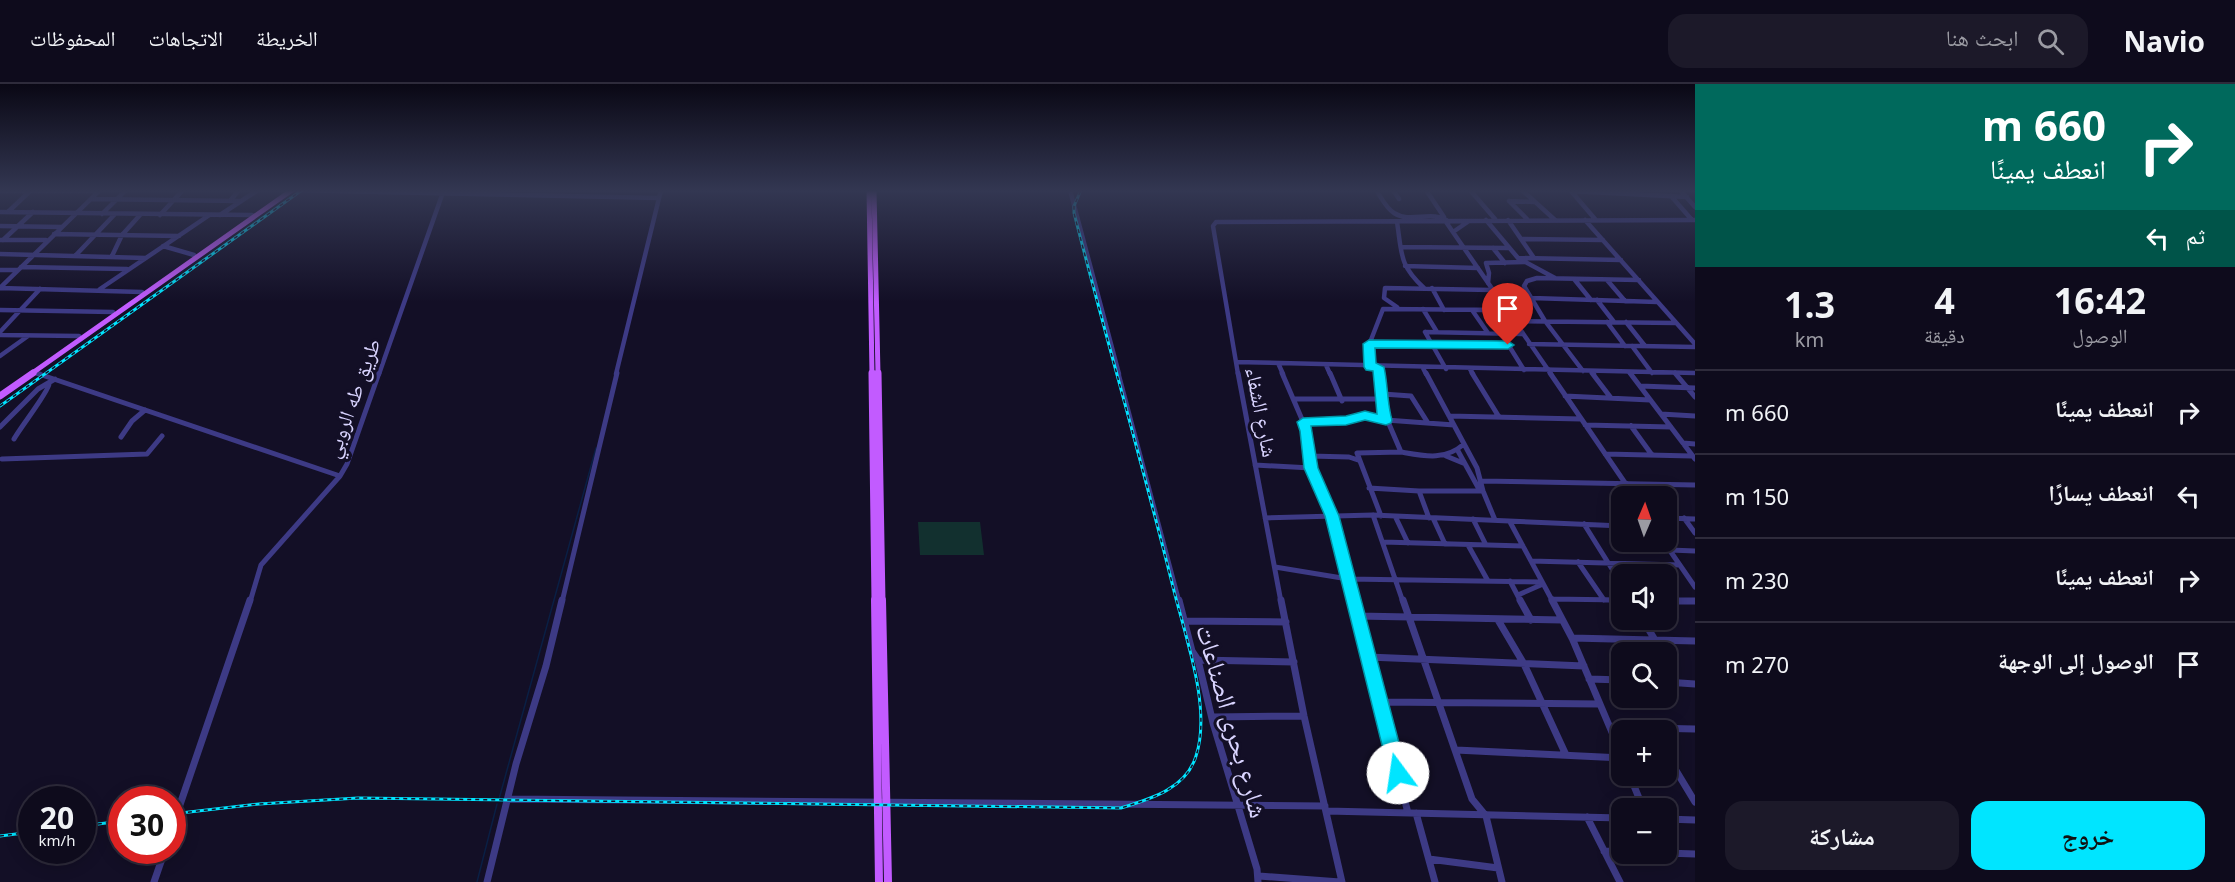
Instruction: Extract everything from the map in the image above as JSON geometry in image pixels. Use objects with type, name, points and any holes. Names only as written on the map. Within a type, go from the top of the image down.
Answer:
[{"type":"main road","points":[[0,394],[235,227]]},
{"type":"main road","points":[[0,394],[236,227]]},
{"type":"main road","points":[[870,227],[878,611],[888,882]]},
{"type":"main road","points":[[874,227],[879,882]]},
{"type":"street","points":[[1,241],[18,227]]},
{"type":"street","points":[[1,287],[62,227]]},
{"type":"street","points":[[75,256],[102,227]]},
{"type":"street","points":[[112,256],[122,235],[129,227]]},
{"type":"street","points":[[99,290],[192,227]]},
{"type":"street","name":"طريق طه الروبي","points":[[186,788],[231,661],[261,565],[340,476],[354,446],[431,227]]},
{"type":"street","points":[[487,882],[527,724],[546,666],[652,227]]},
{"type":"street","name":"شارع بحرى الصناعات","points":[[1080,227],[1192,651],[1198,660],[1258,879]]},
{"type":"street","name":"شارع الشفاء","points":[[1213,227],[1265,518],[1304,716],[1341,882]]},
{"type":"street","points":[[1398,227],[1405,266],[1409,274],[1424,288]]},
{"type":"street","points":[[1450,227],[1626,485]]},
{"type":"street","points":[[1453,232],[1459,227]]},
{"type":"street","points":[[1492,227],[1518,258],[1556,279]]},
{"type":"street","points":[[1513,227],[1534,258]]},
{"type":"street","points":[[1592,227],[1695,346]]},
{"type":"street","points":[[54,234],[180,236]]},
{"type":"street","points":[[1521,239],[1603,240]]},
{"type":"street","points":[[1,241],[47,240]]},
{"type":"street","points":[[163,246],[194,255]]},
{"type":"street","points":[[1401,247],[1508,248]]},
{"type":"street","points":[[1493,248],[1505,262]]},
{"type":"street","points":[[0,254],[146,258]]},
{"type":"street","points":[[1518,258],[1621,260]]},
{"type":"street","points":[[1488,283],[1489,273],[1486,263],[1526,262]]},
{"type":"street","points":[[1405,266],[1478,268]]},
{"type":"street","points":[[0,270],[129,269]]},
{"type":"street","points":[[1583,371],[1525,290],[1527,281],[1537,278],[1639,280]]},
{"type":"street","points":[[1574,279],[1614,322]]},
{"type":"street","points":[[1607,280],[1625,301]]},
{"type":"street","points":[[1,287],[142,292]]},
{"type":"street","points":[[1398,308],[1384,298],[1385,288],[1492,290]]},
{"type":"street","points":[[1432,288],[1444,310]]},
{"type":"street","points":[[0,333],[40,289]]},
{"type":"street","points":[[1532,298],[1658,302]]},
{"type":"street","points":[[1370,367],[1369,344],[1381,311],[1398,308],[1507,310]]},
{"type":"street","points":[[1423,309],[1437,332]]},
{"type":"street","points":[[0,310],[113,312]]},
{"type":"street","points":[[1472,310],[1488,333]]},
{"type":"street","points":[[1513,321],[1676,323]]},
{"type":"street","points":[[1607,322],[1625,346]]},
{"type":"street","points":[[1626,322],[1646,346]]},
{"type":"street","points":[[1446,369],[1425,332],[1522,334]]},
{"type":"street","points":[[0,333],[79,336]]},
{"type":"street","points":[[1448,333],[1455,345]]},
{"type":"street","points":[[1501,333],[1524,370]]},
{"type":"street","points":[[0,356],[29,335]]},
{"type":"street","points":[[1369,344],[1508,345]]},
{"type":"street","points":[[1529,344],[1695,346]]},
{"type":"street","points":[[1632,346],[1652,373]]},
{"type":"street","points":[[1236,362],[1446,369],[1695,373]]},
{"type":"street","points":[[1278,363],[1303,422],[1311,468],[1332,516],[1380,702],[1412,813],[1435,882]]},
{"type":"street","points":[[1326,365],[1342,401]]},
{"type":"street","points":[[1378,367],[1383,410],[1401,452]]},
{"type":"street","points":[[1423,368],[1478,468],[1482,481],[1481,491]]},
{"type":"street","points":[[1470,369],[1499,417]]},
{"type":"street","points":[[33,372],[340,476]]},
{"type":"street","points":[[1591,372],[1611,398]]},
{"type":"street","points":[[1629,372],[1694,458]]},
{"type":"street","points":[[1675,373],[1695,397]]},
{"type":"street","points":[[0,427],[38,389],[56,380]]},
{"type":"street","points":[[14,439],[27,417],[49,390],[49,384]]},
{"type":"street","points":[[1640,386],[1695,388]]},
{"type":"street","points":[[1294,399],[1342,401],[1411,396],[1428,423]]},
{"type":"street","points":[[1565,396],[1650,400]]},
{"type":"street","points":[[122,437],[132,421],[144,410]]},
{"type":"street","points":[[1661,414],[1695,416]]},
{"type":"street","points":[[1303,422],[1346,420],[1365,416],[1386,420],[1454,425]]},
{"type":"street","points":[[1449,416],[1581,419]]},
{"type":"street","points":[[1585,425],[1671,427]]},
{"type":"street","points":[[1631,426],[1652,455]]},
{"type":"street","points":[[2,459],[147,454],[162,436]]},
{"type":"street","points":[[1683,443],[1695,444]]},
{"type":"street","points":[[1381,516],[1358,460],[1358,453],[1361,451],[1401,452],[1433,458],[1458,451],[1464,444]]},
{"type":"street","points":[[1458,451],[1495,520]]},
{"type":"street","points":[[1605,454],[1694,458]]},
{"type":"street","points":[[1310,456],[1350,457],[1358,460]]},
{"type":"street","points":[[1446,456],[1463,464]]},
{"type":"street","points":[[1255,465],[1311,468]]},
{"type":"street","points":[[1482,481],[1695,485]]},
{"type":"street","points":[[1369,488],[1481,491]]},
{"type":"street","points":[[1419,491],[1445,544]]},
{"type":"street","points":[[1372,516],[1410,618],[1472,800],[1486,816],[1502,882]]},
{"type":"street","points":[[1265,518],[1395,516],[1611,525]]},
{"type":"street","points":[[1395,516],[1408,543]]},
{"type":"street","points":[[1677,518],[1695,519]]},
{"type":"street","points":[[1684,518],[1695,532]]},
{"type":"street","points":[[1473,519],[1486,545]]},
{"type":"street","points":[[1510,522],[1572,638],[1611,732]]},
{"type":"street","points":[[1584,524],[1611,568]]},
{"type":"street","points":[[1383,542],[1523,546]]},
{"type":"street","points":[[1468,545],[1488,581]]},
{"type":"street","points":[[1677,550],[1695,551]]},
{"type":"street","points":[[1671,552],[1695,587]]},
{"type":"street","points":[[1531,561],[1680,565]]},
{"type":"street","points":[[1578,562],[1604,600]]},
{"type":"street","points":[[1275,567],[1348,579],[1543,583]]},
{"type":"street","points":[[1510,581],[1531,621]]},
{"type":"street","points":[[1518,596],[1543,583]]},
{"type":"street","points":[[1551,599],[1611,600]]},
{"type":"street","points":[[1677,601],[1695,602]]},
{"type":"street","points":[[1358,616],[1562,620]]},
{"type":"street","points":[[1498,620],[1524,664],[1566,756]]},
{"type":"street","points":[[1185,621],[1286,622]]},
{"type":"street","points":[[1649,630],[1655,640]]},
{"type":"street","points":[[1572,638],[1695,641]]},
{"type":"street","points":[[1368,657],[1584,666]]},
{"type":"street","points":[[1198,660],[1294,662]]},
{"type":"street","points":[[1589,679],[1611,680]]},
{"type":"street","points":[[1677,683],[1695,684]]},
{"type":"street","points":[[1380,702],[1599,704]]},
{"type":"street","points":[[1213,717],[1304,716]]},
{"type":"street","points":[[1677,729],[1695,729]]},
{"type":"street","points":[[1456,750],[1611,757]]},
{"type":"street","points":[[1677,772],[1695,802]]},
{"type":"street","points":[[508,799],[1237,805],[1486,816],[1611,818]]},
{"type":"street","points":[[1587,817],[1620,882]]},
{"type":"street","points":[[1677,819],[1695,820]]},
{"type":"street","points":[[1604,851],[1611,851]]},
{"type":"street","points":[[1677,853],[1695,854]]},
{"type":"street","points":[[1429,859],[1498,868]]},
{"type":"street","points":[[154,882],[160,864]]},
{"type":"street","points":[[1258,879],[1341,882]]},
{"type":"green space","points":[[918,522],[980,522],[984,555],[920,555]]},
{"type":"waterway","points":[[499,799],[596,448]]},
{"type":"waterway","points":[[477,882],[497,804]]},
{"type":"railway","points":[[0,406],[250,227]]},
{"type":"railway","points":[[186,812],[259,804],[358,798],[1121,808],[1144,801],[1176,785],[1191,767],[1196,756],[1200,737],[1199,694],[1190,649],[1078,227]]},
{"type":"railway","points":[[96,824],[108,823]]},
{"type":"railway","points":[[0,836],[18,834]]},
{"type":"route","points":[[1398,773],[1332,516],[1311,468],[1307,431],[1303,422],[1346,420],[1365,416],[1386,420],[1378,367],[1370,367],[1369,344],[1508,345]]}]
